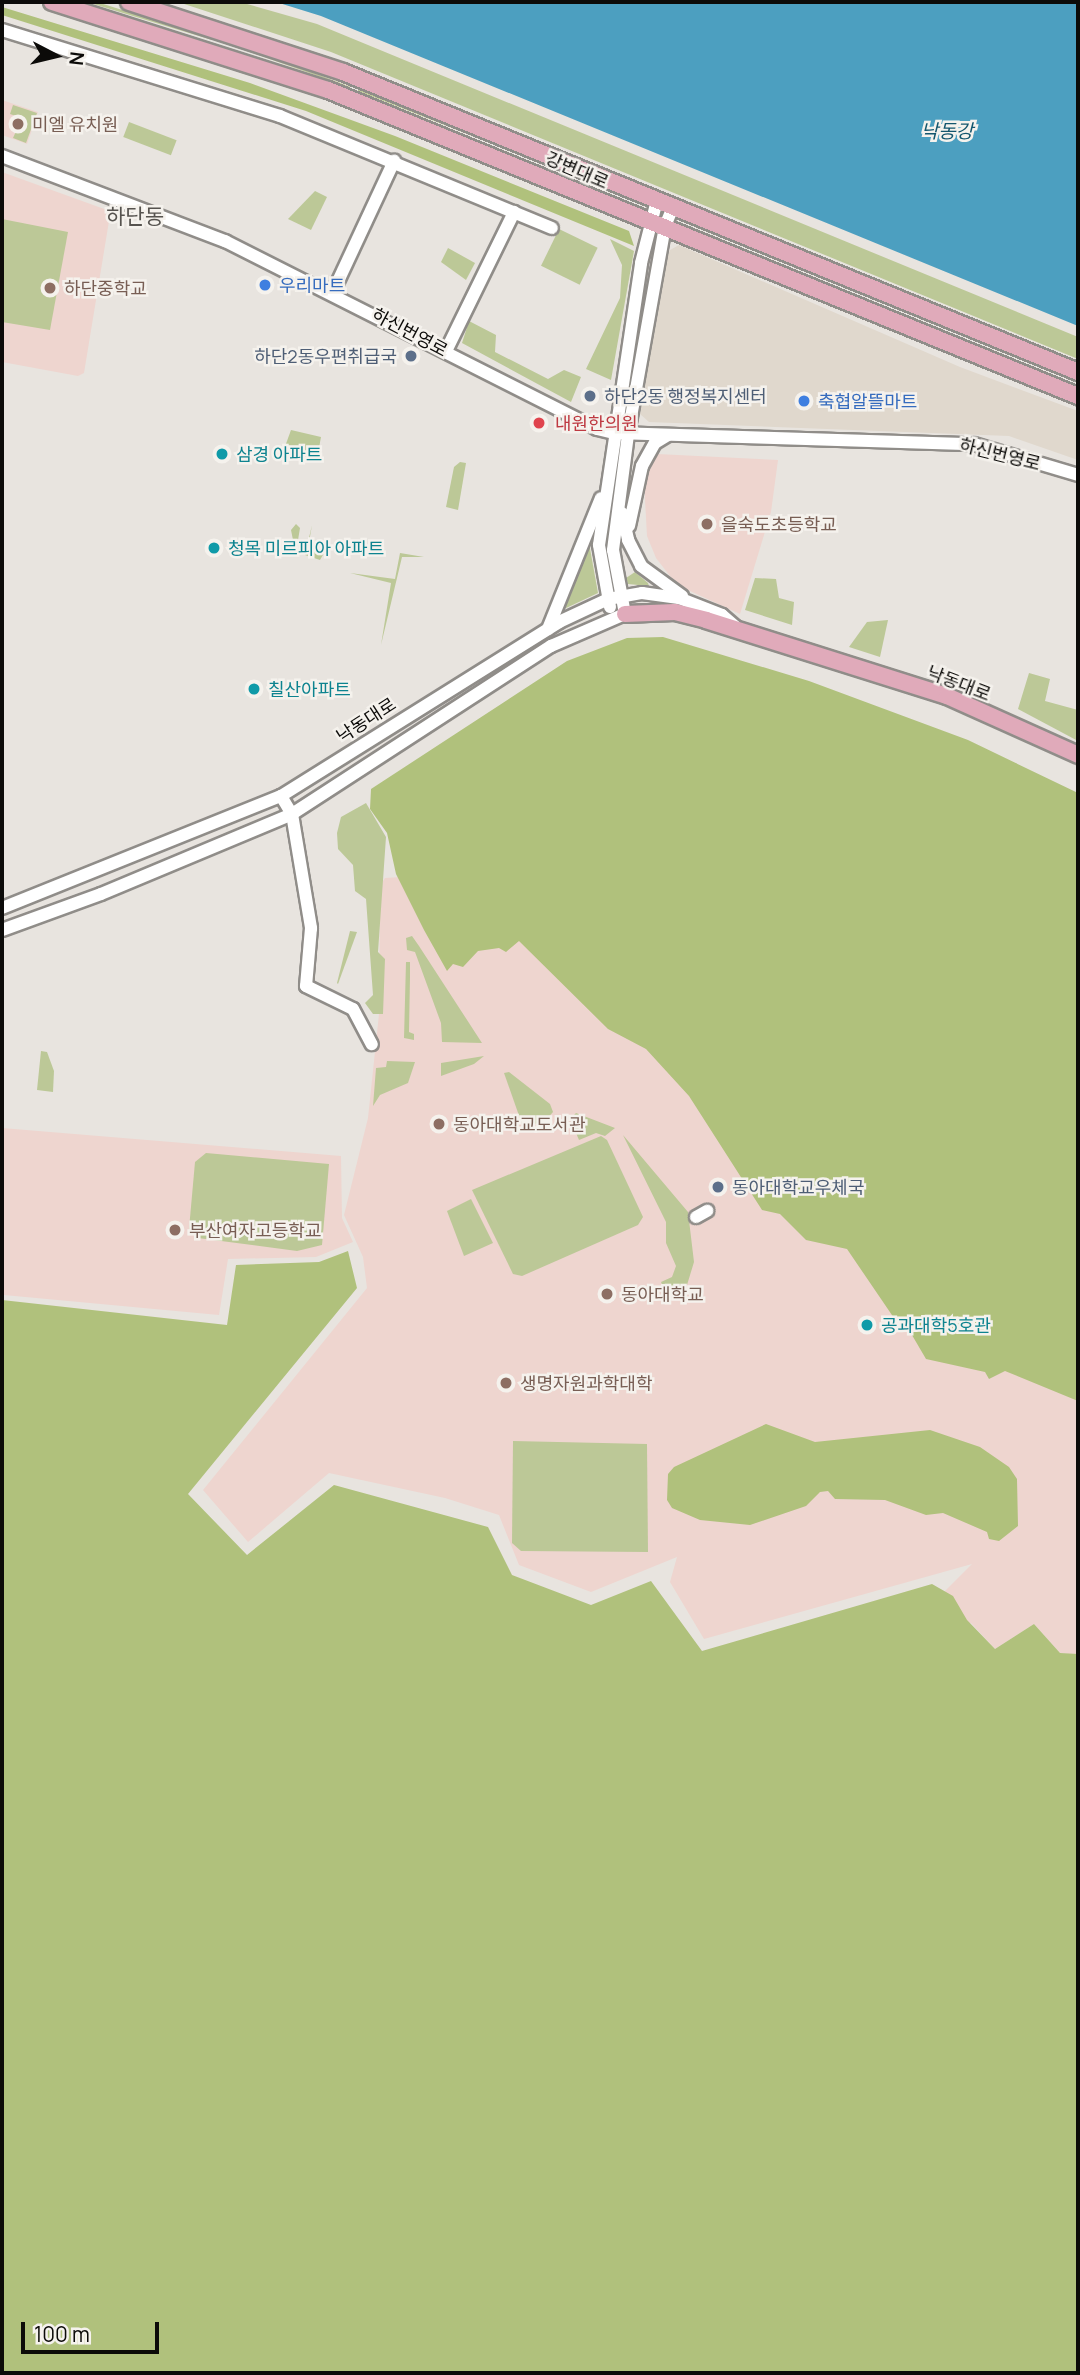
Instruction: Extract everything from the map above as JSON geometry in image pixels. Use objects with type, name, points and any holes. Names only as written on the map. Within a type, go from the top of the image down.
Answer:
[{"type":"main road","name":"강변대로","points":[[52,2],[328,90],[1078,396]]},
{"type":"main road","name":"강변대로","points":[[129,2],[343,72],[1078,372]]},
{"type":"main road","name":"낙동대로","points":[[619,616],[676,612],[947,696],[1078,755]]},
{"type":"street","points":[[2,32],[280,116],[552,228]]},
{"type":"street","name":"하신번영로","points":[[2,156],[225,241],[333,292],[582,423],[621,434],[974,444],[1078,475]]},
{"type":"street","points":[[333,292],[394,161]]},
{"type":"street","points":[[619,616],[608,599],[599,545],[608,482],[621,434],[658,223],[665,203]]},
{"type":"street","points":[[446,351],[514,212]]},
{"type":"street","points":[[619,616],[621,596],[613,550],[621,488],[621,434]]},
{"type":"street","points":[[628,540],[632,498],[642,466],[655,443],[668,435]]},
{"type":"street","points":[[548,629],[608,482]]},
{"type":"street","points":[[621,488],[628,540],[641,566],[692,603]]},
{"type":"street","name":"낙동대로","points":[[2,908],[281,796],[548,629],[608,599],[660,594],[722,615],[741,632]]},
{"type":"street","name":"낙동대로","points":[[2,930],[102,894],[292,814],[551,646],[619,616]]},
{"type":"street","points":[[281,796],[292,814],[311,928],[306,986],[354,1009],[372,1044]]},
{"type":"shaded area","name":"미엘 유치원","points":[[2,100],[38,112],[27,144],[2,135]]},
{"type":"shaded area","name":"하단중학교","points":[[2,172],[107,210],[110,215],[84,373],[78,376],[2,362]]},
{"type":"shaded area","points":[[679,245],[960,367],[1078,411],[1078,460],[1009,436],[649,422],[640,414],[661,274],[670,250]]},
{"type":"shaded area","name":"을숙도초등학교","points":[[657,454],[778,460],[771,512],[740,614],[677,585],[656,558],[647,536],[644,481]]},
{"type":"shaded area","points":[[452,874],[1007,1369],[1078,1398],[1076,1655],[1060,1653],[1034,1624],[995,1649],[971,1623],[966,1625],[943,1593],[972,1564],[704,1639],[670,1582],[677,1557],[591,1592],[519,1565],[499,1515],[445,1498],[329,1473],[248,1542],[203,1490],[367,1288],[363,1257],[344,1215],[368,1118],[379,1014],[380,886],[385,878]]},
{"type":"shaded area","name":"부산여자고등학교","points":[[2,1128],[341,1156],[342,1218],[353,1242],[316,1257],[228,1259],[219,1315],[4,1295]]},
{"type":"green space","points":[[87,2],[97,2],[214,39],[212,40]]},
{"type":"green space","points":[[178,2],[240,2],[317,24],[1078,337],[1078,359],[331,52]]},
{"type":"green space","points":[[2,7],[250,83],[395,136],[629,231],[634,246],[306,111],[2,15]]},
{"type":"green space","points":[[221,42],[280,60],[351,87],[349,87]]},
{"type":"green space","points":[[358,91],[485,140],[485,141]]},
{"type":"green space","points":[[13,105],[37,113],[26,143],[13,138],[22,118],[10,114]]},
{"type":"green space","points":[[129,122],[177,140],[171,155],[123,137]]},
{"type":"green space","points":[[315,191],[327,197],[311,230],[288,219]]},
{"type":"green space","points":[[2,219],[68,232],[50,330],[2,322]]},
{"type":"green space","points":[[559,229],[598,248],[580,285],[541,266]]},
{"type":"green space","points":[[610,239],[634,251],[611,380],[586,369],[620,298],[622,265]]},
{"type":"green space","points":[[448,248],[475,263],[466,280],[441,262]]},
{"type":"green space","points":[[469,321],[496,335],[495,352],[548,379],[564,370],[581,377],[571,402],[462,343]]},
{"type":"green space","points":[[291,430],[321,437],[317,459],[283,452]]},
{"type":"green space","points":[[460,462],[466,463],[458,510],[446,507],[454,467]]},
{"type":"green space","points":[[296,524],[300,528],[296,552],[278,553],[294,545],[291,530]]},
{"type":"green space","points":[[312,525],[308,548],[324,553],[320,560],[305,555]]},
{"type":"green space","points":[[589,543],[598,593],[564,609]]},
{"type":"green space","points":[[400,553],[424,557],[402,557],[381,645],[391,583],[350,573],[395,579]]},
{"type":"green space","points":[[635,572],[649,586],[628,584],[626,578]]},
{"type":"green space","points":[[755,578],[776,579],[779,598],[794,602],[792,625],[745,610]]},
{"type":"green space","points":[[888,620],[880,657],[849,647],[867,622]]},
{"type":"green space","points":[[663,637],[809,681],[968,740],[1078,793],[1078,1401],[1005,1371],[989,1379],[985,1372],[926,1359],[902,1318],[896,1321],[847,1249],[806,1240],[780,1214],[762,1210],[689,1096],[646,1049],[608,1029],[519,941],[506,952],[499,948],[478,951],[463,967],[453,964],[447,971],[424,930],[396,874],[387,833],[370,809],[371,789],[567,661],[627,638]]},
{"type":"green space","points":[[1029,673],[1050,679],[1045,701],[1078,710],[1078,741],[1018,709]]},
{"type":"green space","points":[[366,803],[386,837],[378,952],[385,959],[383,1014],[373,1014],[365,1003],[373,995],[366,899],[355,891],[353,865],[338,849],[337,833],[341,817]]},
{"type":"green space","points":[[350,931],[357,932],[338,984],[337,983]]},
{"type":"green space","points":[[412,936],[482,1043],[442,1042],[441,1023],[415,952],[407,950],[406,938]]},
{"type":"green space","points":[[406,962],[410,962],[409,1032],[414,1034],[414,1040],[404,1038]]},
{"type":"green space","points":[[41,1051],[47,1052],[54,1071],[53,1092],[37,1090]]},
{"type":"green space","points":[[484,1056],[474,1064],[441,1076],[441,1063]]},
{"type":"green space","points":[[387,1061],[415,1062],[408,1083],[380,1095],[373,1106],[376,1068],[386,1067]]},
{"type":"green space","points":[[509,1072],[550,1104],[553,1112],[545,1121],[523,1127],[504,1073]]},
{"type":"green space","points":[[576,1113],[615,1128],[605,1136],[596,1133],[579,1140],[570,1119]]},
{"type":"green space","points":[[623,1135],[688,1212],[694,1262],[687,1285],[667,1296],[661,1282],[672,1277],[676,1266],[666,1243],[666,1222]]},
{"type":"green space","points":[[601,1136],[607,1140],[643,1217],[638,1225],[522,1276],[513,1274],[472,1190]]},
{"type":"green space","points":[[206,1153],[329,1164],[322,1245],[297,1251],[198,1238],[189,1229],[195,1162]]},
{"type":"green space","points":[[471,1199],[493,1243],[464,1256],[447,1211]]},
{"type":"green space","points":[[348,1251],[357,1288],[188,1494],[247,1555],[334,1485],[488,1527],[512,1575],[591,1605],[651,1581],[702,1651],[932,1584],[953,1596],[967,1620],[995,1649],[1034,1624],[1060,1653],[1078,1654],[1078,2373],[2,2373],[2,1300],[227,1325],[236,1265],[319,1262]]},
{"type":"green space","points":[[766,1424],[815,1442],[930,1430],[980,1447],[1009,1467],[1017,1479],[1018,1526],[999,1541],[989,1539],[987,1532],[943,1513],[926,1515],[885,1500],[835,1499],[828,1491],[820,1492],[806,1506],[750,1525],[700,1520],[672,1508],[667,1500],[668,1474],[674,1467]]},
{"type":"green space","points":[[513,1441],[647,1444],[648,1552],[521,1551],[512,1543]]},
{"type":"water","name":"낙동강","points":[[276,2],[1078,2],[1078,326],[321,16]]},
{"type":"place","name":"미엘 유치원","points":[[18,124]]},
{"type":"place","name":"우리마트","points":[[265,285]]},
{"type":"place","name":"하단중학교","points":[[50,288]]},
{"type":"place","name":"하단2동우편취급국","points":[[411,356]]},
{"type":"place","name":"하단2동 행정복지센터","points":[[590,396]]},
{"type":"place","name":"축협알뜰마트","points":[[804,401]]},
{"type":"place","name":"내원한의원","points":[[539,423]]},
{"type":"place","name":"삼경 아파트","points":[[222,454]]},
{"type":"place","name":"을숙도초등학교","points":[[707,524]]},
{"type":"place","name":"청목 미르피아 아파트","points":[[214,548]]},
{"type":"place","name":"칠산아파트","points":[[254,689]]},
{"type":"place","name":"동아대학교도서관","points":[[439,1124]]},
{"type":"place","name":"동아대학교우체국","points":[[718,1187]]},
{"type":"place","name":"부산여자고등학교","points":[[175,1230]]},
{"type":"place","name":"동아대학교","points":[[607,1294]]},
{"type":"place","name":"공과대학5호관","points":[[867,1325]]},
{"type":"place","name":"생명자원과학대학","points":[[506,1383]]},
{"type":"district","name":"하단동","points":[[135,216]]}]
